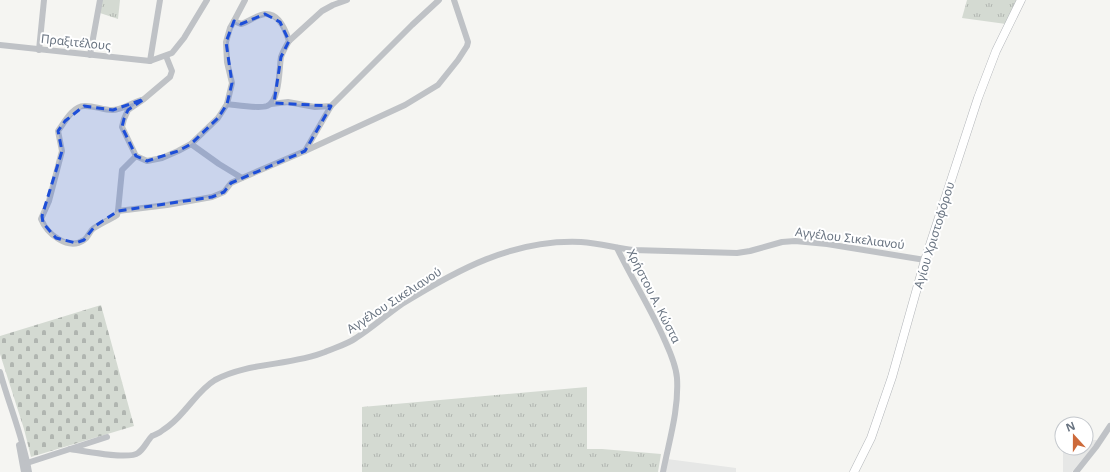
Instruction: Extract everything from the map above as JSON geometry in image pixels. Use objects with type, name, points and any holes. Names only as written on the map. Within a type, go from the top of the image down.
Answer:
[{"type":"main road","name":"Αγίου Χριστοφόρου","points":[[854,472],[872,438],[892,377],[925,260],[978,98],[996,51],[1021,0]]},
{"type":"street","points":[[39,50],[44,0]]},
{"type":"street","points":[[90,55],[100,0]]},
{"type":"street","points":[[160,0],[150,61],[172,53],[184,38],[207,0]]},
{"type":"street","points":[[166,56],[172,71],[170,77],[144,99],[128,110],[122,127],[136,156],[147,161],[162,158],[191,144],[218,118],[227,104],[232,83],[227,62],[226,42],[230,28],[245,0]]},
{"type":"street","points":[[272,104],[276,94],[281,58],[284,49],[290,41],[322,12],[333,5],[347,0]]},
{"type":"street","points":[[305,152],[331,106],[439,0]]},
{"type":"street","points":[[118,211],[212,197],[224,192],[231,183],[305,152],[405,106],[438,85],[458,60],[468,42],[454,0]]},
{"type":"street","points":[[234,21],[241,24],[265,14],[272,16],[280,22],[286,30],[290,41]]},
{"type":"street","name":"Πραξιτέλους","points":[[0,45],[150,61]]},
{"type":"street","points":[[136,156],[122,170],[117,215],[91,230],[84,240],[76,243],[67,243],[56,238],[43,223],[41,219],[49,201],[62,151],[58,131],[65,121],[77,108],[84,106],[113,110],[144,99]]},
{"type":"street","points":[[227,104],[266,107],[272,104],[288,102],[309,106],[331,106]]},
{"type":"street","points":[[191,144],[242,178]]},
{"type":"street","name":"Αγγέλου Σικελιανού","points":[[70,449],[120,456],[132,456],[137,454],[151,437],[169,427],[204,388],[215,380],[250,368],[308,358],[355,340],[402,304],[457,272],[504,252],[545,244],[575,242],[601,244],[617,248],[737,253],[782,242],[795,241],[925,260]]},
{"type":"street","name":"Χρήστου Α. Κώστα","points":[[617,248],[657,322],[672,355],[676,373],[675,415],[663,472]]},
{"type":"street","points":[[0,372],[6,394],[16,420],[29,472]]},
{"type":"street","points":[[6,394],[6,402],[18,443],[24,472]]},
{"type":"street","points":[[1076,472],[1096,447],[1110,426]]},
{"type":"street","name":"Αγγέλου Σικελιανού","points":[[27,462],[107,437]]},
{"type":"highlighted area","points":[[265,14],[280,22],[289,41],[281,57],[274,103],[331,106],[305,151],[231,183],[224,192],[212,197],[118,211],[95,226],[84,240],[76,243],[56,238],[43,223],[42,216],[62,151],[58,131],[65,121],[84,106],[113,110],[144,99],[128,110],[122,127],[136,156],[147,161],[178,151],[191,144],[218,118],[227,104],[232,83],[226,42],[234,21],[241,24]]},
{"type":"shaded area","points":[[1063,456],[1085,456],[1072,472],[1063,472]]},
{"type":"shaded area","points":[[667,459],[736,468],[736,472],[665,472]]},
{"type":"green space","points":[[102,0],[120,0],[118,19],[100,13]]},
{"type":"green space","points":[[967,0],[1019,0],[1006,24],[962,18]]},
{"type":"green space","points":[[101,305],[134,426],[31,457],[24,429],[0,354],[0,336]]},
{"type":"green space","points":[[587,387],[587,449],[661,454],[658,472],[362,472],[362,407]]}]
